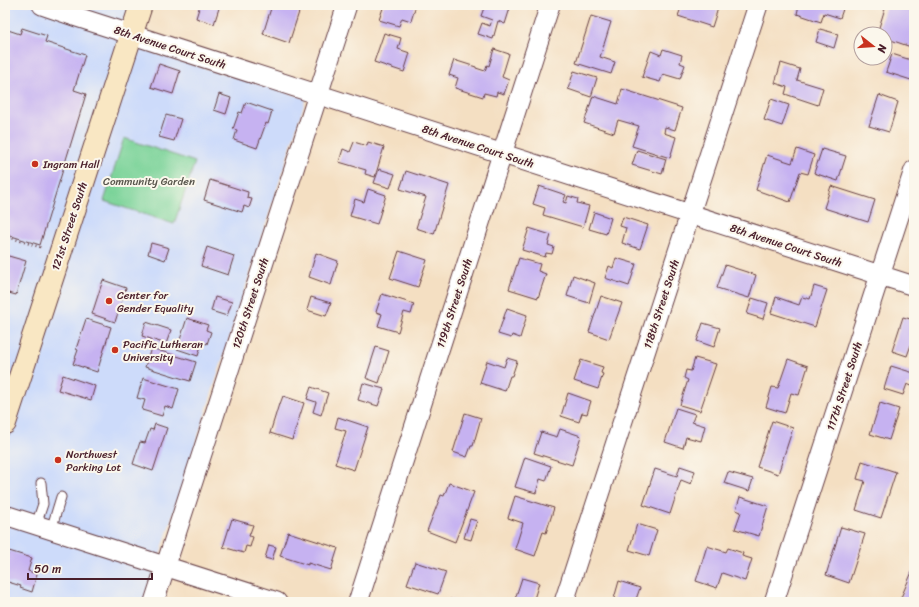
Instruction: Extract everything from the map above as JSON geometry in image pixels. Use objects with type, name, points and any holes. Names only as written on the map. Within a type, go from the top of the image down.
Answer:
[{"type":"street","name":"8th Avenue Court South","points":[[42,5],[77,18],[132,34],[914,286]]},
{"type":"street","name":"121st Street South","points":[[5,423],[141,5]]},
{"type":"street","name":"120th Street South","points":[[154,602],[347,5]]},
{"type":"street","name":"119th Street South","points":[[358,602],[550,5]]},
{"type":"street","name":"118th Street South","points":[[564,602],[758,5]]},
{"type":"street","name":"117th Street South","points":[[774,602],[914,170]]},
{"type":"street","points":[[5,515],[277,602]]},
{"type":"lane","points":[[40,483],[44,527]]},
{"type":"lane","points":[[44,527],[61,497]]},
{"type":"path","points":[[5,236],[44,248]]},
{"type":"shaded area","name":"Pacific Lutheran University","points":[[5,5],[141,5],[132,34],[150,52],[306,98],[145,602],[5,602]]},
{"type":"green space","name":"Community Garden","points":[[124,138],[195,162],[174,224],[104,201]]},
{"type":"building","points":[[200,5],[220,5],[214,24],[196,18]]},
{"type":"building","points":[[272,5],[287,5],[300,9],[289,43],[263,34]]},
{"type":"building","points":[[384,5],[416,5],[411,21],[402,18],[399,26],[379,20]]},
{"type":"building","points":[[485,5],[511,5],[505,24],[498,21],[493,39],[478,34],[482,23],[490,26],[492,20],[481,16]]},
{"type":"building","points":[[682,5],[719,5],[712,27],[678,16]]},
{"type":"building","points":[[799,5],[821,5],[827,7],[827,5],[844,6],[840,18],[824,13],[821,22],[797,14]]},
{"type":"building","points":[[886,5],[914,6],[914,39],[911,47],[893,41],[893,26],[879,26]]},
{"type":"building","points":[[591,16],[611,22],[600,57],[615,62],[611,74],[576,63]]},
{"type":"building","name":"Ingram Hall","points":[[22,28],[47,36],[45,42],[85,55],[74,90],[86,94],[40,245],[5,234],[5,29],[20,34]]},
{"type":"building","points":[[820,29],[838,34],[834,48],[816,42]]},
{"type":"building","points":[[384,33],[401,38],[398,49],[410,53],[404,72],[374,62]]},
{"type":"building","points":[[494,49],[509,54],[502,77],[509,80],[504,94],[497,92],[496,96],[484,93],[483,97],[455,88],[458,78],[449,75],[454,60],[485,71],[487,65],[489,66]]},
{"type":"building","points":[[663,49],[682,55],[680,63],[685,65],[680,79],[663,74],[660,82],[642,77],[651,51],[661,55]]},
{"type":"building","points":[[893,54],[914,61],[914,70],[911,80],[886,72],[888,66],[893,66]]},
{"type":"building","points":[[781,63],[800,69],[797,80],[823,88],[818,105],[785,94],[787,87],[775,83]]},
{"type":"building","points":[[159,64],[180,71],[173,94],[151,87]]},
{"type":"building","points":[[574,71],[597,78],[591,97],[568,89]]},
{"type":"building","points":[[622,89],[682,108],[675,130],[665,127],[664,133],[676,137],[670,158],[632,146],[639,126],[618,120],[614,133],[584,123],[593,96],[618,104]]},
{"type":"building","points":[[219,94],[231,98],[226,114],[214,110]]},
{"type":"building","points":[[879,95],[898,102],[889,132],[869,126]]},
{"type":"building","points":[[771,99],[789,105],[782,126],[764,120]]},
{"type":"building","points":[[246,102],[272,111],[257,148],[234,140],[237,130],[233,129],[239,112],[242,113]]},
{"type":"building","points":[[166,115],[181,119],[174,141],[159,137]]},
{"type":"building","points":[[354,142],[367,146],[368,142],[384,147],[375,177],[365,174],[366,170],[339,162],[343,149],[350,152]]},
{"type":"building","points":[[797,149],[814,155],[808,174],[800,172],[790,202],[756,190],[767,155],[792,163]]},
{"type":"building","points":[[822,149],[846,156],[838,181],[814,173]]},
{"type":"building","points":[[637,150],[666,159],[662,174],[632,165]]},
{"type":"building","points":[[379,169],[395,174],[390,188],[374,183]]},
{"type":"building","points":[[406,171],[449,185],[434,234],[416,228],[426,197],[400,189]]},
{"type":"building","points":[[210,180],[248,192],[247,198],[252,199],[249,208],[244,206],[242,212],[204,200]]},
{"type":"building","points":[[539,186],[566,195],[563,202],[566,203],[568,196],[578,199],[577,203],[589,206],[583,227],[543,215],[545,208],[533,204]]},
{"type":"building","points":[[831,186],[875,200],[868,222],[824,208]]},
{"type":"building","points":[[368,189],[386,195],[377,224],[350,216],[355,199],[364,202]]},
{"type":"building","points":[[594,212],[611,218],[606,234],[589,229]]},
{"type":"building","points":[[623,217],[648,225],[640,249],[622,243],[626,228],[620,226]]},
{"type":"building","points":[[529,228],[551,235],[548,245],[554,247],[552,254],[546,253],[545,257],[522,250]]},
{"type":"building","points":[[151,243],[169,248],[165,260],[148,254]]},
{"type":"building","points":[[207,247],[234,256],[228,275],[201,266]]},
{"type":"building","points":[[399,251],[427,260],[418,287],[390,278]]},
{"type":"building","points":[[316,253],[338,261],[331,285],[309,277]]},
{"type":"building","points":[[5,255],[26,261],[16,295],[5,292]]},
{"type":"building","points":[[519,258],[540,264],[538,271],[546,274],[538,298],[509,289]]},
{"type":"building","points":[[616,258],[636,264],[629,286],[605,278],[609,266],[613,268]]},
{"type":"building","points":[[725,265],[756,275],[749,298],[717,288]]},
{"type":"building","points":[[573,275],[595,283],[589,303],[567,296]]},
{"type":"building","name":"Center for Gender Equality","points":[[103,280],[126,288],[115,322],[92,314]]},
{"type":"building","points":[[814,286],[827,290],[815,327],[771,313],[776,297],[799,305],[802,297],[810,299]]},
{"type":"building","points":[[382,294],[414,304],[411,314],[404,312],[398,332],[378,326],[382,314],[376,312]]},
{"type":"building","points":[[601,296],[622,303],[609,339],[589,332]]},
{"type":"building","points":[[215,297],[232,302],[227,316],[211,311]]},
{"type":"building","points":[[311,297],[331,303],[326,316],[307,310]]},
{"type":"building","points":[[752,298],[768,303],[763,319],[747,314]]},
{"type":"building","points":[[507,308],[527,315],[520,338],[512,335],[511,338],[498,334]]},
{"type":"building","points":[[903,317],[914,320],[914,346],[911,345],[907,356],[892,351]]},
{"type":"building","points":[[187,318],[208,325],[206,330],[211,332],[207,344],[202,342],[198,356],[177,349]]},
{"type":"building","points":[[86,319],[111,327],[97,372],[73,364],[78,350],[76,349]]},
{"type":"building","points":[[146,322],[171,330],[166,344],[142,336]]},
{"type":"building","points":[[703,323],[720,328],[714,347],[697,341]]},
{"type":"building","points":[[376,347],[389,351],[379,383],[366,378]]},
{"type":"building","points":[[151,348],[196,362],[190,381],[145,367]]},
{"type":"building","points":[[507,358],[517,361],[505,391],[480,383],[487,361],[504,367]]},
{"type":"building","points":[[695,358],[716,364],[700,411],[680,405],[688,380],[684,378],[686,370],[691,371]]},
{"type":"building","points":[[788,359],[808,366],[799,395],[791,393],[785,413],[766,407],[772,387],[778,388]]},
{"type":"building","points":[[581,360],[603,367],[601,373],[603,374],[598,389],[574,381]]},
{"type":"building","points":[[891,366],[914,373],[914,387],[907,384],[903,395],[884,389]]},
{"type":"building","points":[[63,375],[95,386],[91,400],[58,390]]},
{"type":"building","points":[[143,378],[179,389],[173,409],[165,406],[162,416],[142,410],[145,400],[137,398]]},
{"type":"building","points":[[363,383],[384,389],[378,406],[358,400]]},
{"type":"building","points":[[311,387],[328,393],[321,415],[313,412],[316,402],[307,399]]},
{"type":"building","points":[[568,393],[591,401],[587,414],[582,413],[579,422],[561,416]]},
{"type":"building","points":[[283,396],[304,403],[292,440],[270,433]]},
{"type":"building","points":[[880,403],[899,409],[889,440],[870,434]]},
{"type":"building","points":[[676,408],[695,414],[692,422],[705,426],[701,441],[686,437],[683,448],[665,442]]},
{"type":"building","points":[[465,413],[481,418],[473,446],[471,446],[467,457],[453,452]]},
{"type":"building","points":[[338,417],[368,427],[354,470],[335,464],[346,431],[335,428]]},
{"type":"building","points":[[772,421],[793,428],[778,474],[757,467]]},
{"type":"building","points":[[155,424],[167,428],[153,471],[133,464],[140,442],[145,443],[150,429],[153,430]]},
{"type":"building","points":[[560,429],[581,436],[572,465],[534,453],[541,432],[557,437]]},
{"type":"building","points":[[525,457],[551,466],[546,481],[540,479],[536,493],[515,487]]},
{"type":"building","points":[[862,461],[896,472],[881,518],[856,510],[865,481],[857,479]]},
{"type":"building","points":[[680,466],[695,471],[691,484],[681,480],[670,514],[643,505],[655,469],[677,476]]},
{"type":"building","points":[[728,472],[753,479],[749,491],[724,483]]},
{"type":"building","points":[[449,483],[474,492],[455,542],[427,531],[441,495],[444,496]]},
{"type":"building","points":[[515,496],[554,508],[546,533],[543,532],[535,556],[515,549],[523,523],[508,518]]},
{"type":"building","points":[[740,497],[768,506],[759,536],[735,529],[741,512],[736,510]]},
{"type":"building","points":[[232,519],[253,525],[249,536],[253,537],[250,547],[246,546],[244,553],[223,547]]},
{"type":"building","points":[[470,519],[477,521],[471,540],[464,538]]},
{"type":"building","points":[[637,524],[657,530],[649,556],[629,550]]},
{"type":"building","points":[[841,527],[865,534],[849,583],[826,575]]},
{"type":"building","points":[[288,532],[338,548],[331,570],[308,563],[308,565],[280,556]]},
{"type":"building","points":[[269,545],[276,547],[272,560],[265,558]]},
{"type":"building","points":[[707,546],[726,552],[728,548],[743,553],[742,556],[752,559],[745,581],[722,573],[717,588],[696,581]]},
{"type":"building","points":[[9,551],[32,558],[28,571],[37,574],[32,592],[20,588],[21,586],[5,581],[5,563]]},
{"type":"building","points":[[415,562],[446,572],[438,594],[407,584]]},
{"type":"building","points":[[912,572],[914,573],[914,602],[899,602]]},
{"type":"building","points":[[522,578],[539,583],[533,602],[514,602]]},
{"type":"building","points":[[619,581],[640,588],[635,602],[613,602]]},
{"type":"building","points":[[810,597],[824,602],[808,602]]},
{"type":"building","points":[[450,599],[458,602],[449,602]]},
{"type":"place","name":"Ingram Hall","points":[[35,164]]},
{"type":"place","name":"Center for Gender Equality","points":[[109,301]]},
{"type":"place","name":"Pacific Lutheran University","points":[[115,350]]},
{"type":"place","name":"Northwest Parking Lot","points":[[58,460]]}]
